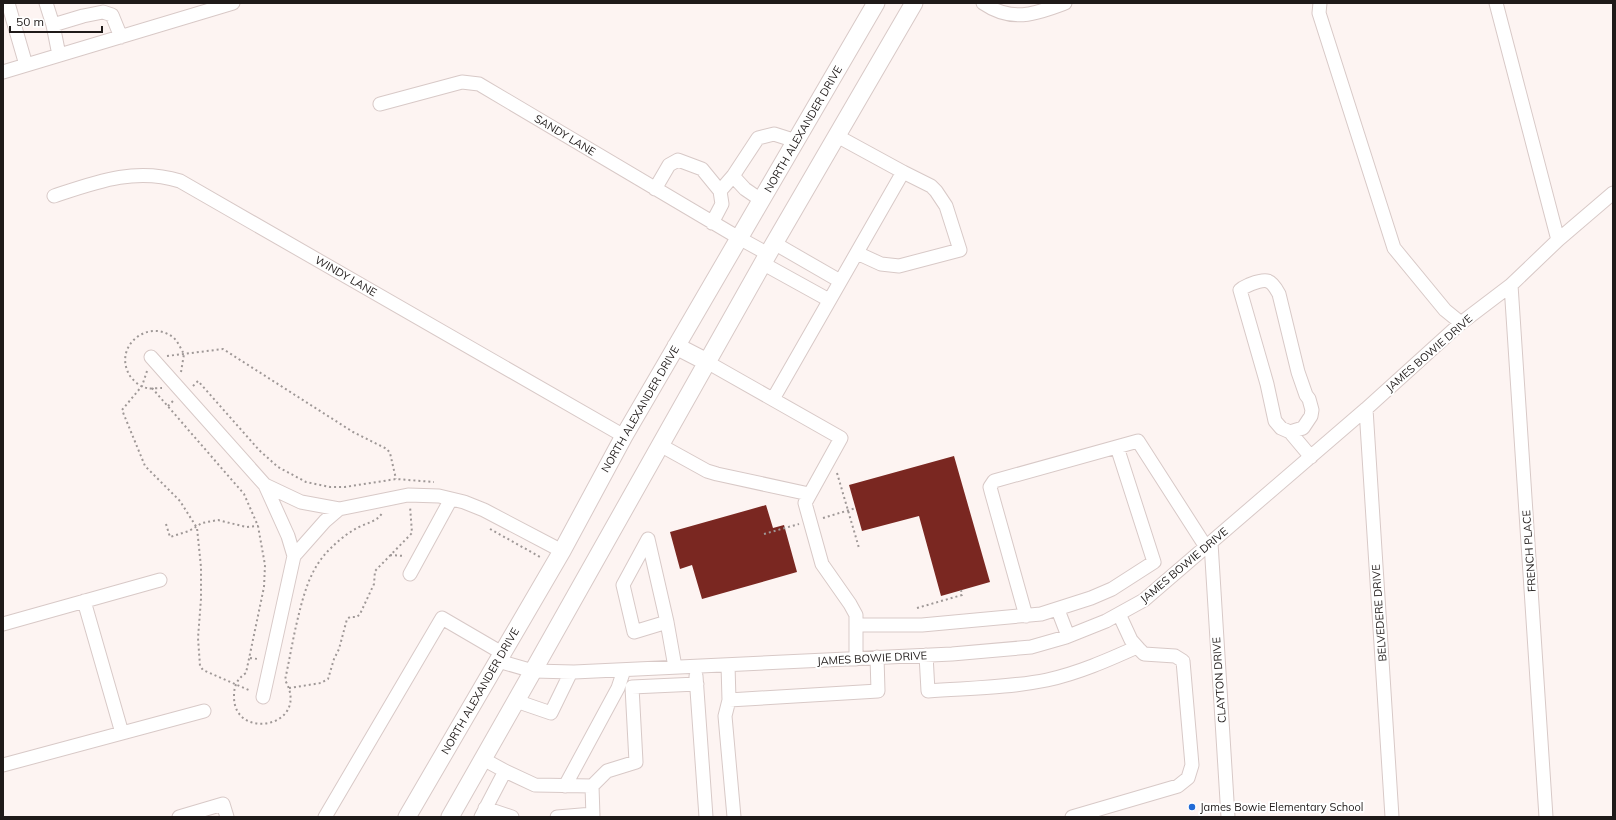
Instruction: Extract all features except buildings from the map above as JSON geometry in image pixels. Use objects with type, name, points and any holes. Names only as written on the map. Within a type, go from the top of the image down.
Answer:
[{"type":"main road","name":"NORTH ALEXANDER DRIVE","points":[[407,817],[558,558],[624,436],[876,3]]},
{"type":"main road","points":[[450,817],[768,253],[914,3]]},
{"type":"main road","points":[[676,346],[707,362]]},
{"type":"street","points":[[8,3],[26,65]]},
{"type":"street","points":[[46,3],[53,25],[59,55]]},
{"type":"street","points":[[3,72],[233,3]]},
{"type":"street","points":[[983,3],[994,10],[1022,16],[1047,10],[1065,3]]},
{"type":"street","points":[[1320,3],[1319,13],[1394,248],[1445,310],[1461,323]]},
{"type":"street","points":[[1496,3],[1558,240]]},
{"type":"street","points":[[53,25],[103,12],[112,15],[121,37]]},
{"type":"street","name":"SANDY LANE","points":[[380,104],[462,82],[479,84],[712,223],[768,253]]},
{"type":"street","points":[[720,191],[733,176],[758,138],[774,134],[796,141]]},
{"type":"street","points":[[837,136],[931,186],[941,197],[950,214],[960,250],[899,266],[881,264],[857,253]]},
{"type":"street","points":[[655,189],[669,165],[678,160],[702,169],[720,191],[722,204],[712,223]]},
{"type":"street","points":[[774,399],[903,172]]},
{"type":"street","name":"WINDY LANE","points":[[54,196],[102,180],[140,174],[166,177],[180,181],[624,436]]},
{"type":"street","points":[[733,176],[745,189],[761,200]]},
{"type":"street","name":"JAMES BOWIE DRIVE","points":[[325,817],[442,618],[500,657],[533,672],[624,670],[1001,651],[1031,647],[1068,636],[1106,621],[1144,600],[1366,409],[1461,323],[1511,285],[1558,240],[1613,193]]},
{"type":"street","points":[[768,253],[811,264],[840,281]]},
{"type":"street","points":[[768,253],[799,283],[829,300]]},
{"type":"street","points":[[799,283],[811,264]]},
{"type":"street","points":[[1290,432],[1303,428],[1311,416],[1311,404],[1298,372],[1279,294],[1272,283],[1262,280],[1240,290],[1267,384],[1275,421],[1281,428],[1290,432],[1311,457]]},
{"type":"street","name":"FRENCH PLACE","points":[[1511,285],[1546,817]]},
{"type":"street","points":[[150,357],[265,485],[288,536],[294,556],[263,697]]},
{"type":"street","points":[[707,362],[841,438],[805,501],[805,507],[822,564],[854,609],[857,625],[856,658]]},
{"type":"street","name":"BELVEDERE DRIVE","points":[[1366,409],[1392,817]]},
{"type":"street","points":[[1026,616],[990,491],[994,481],[1138,441],[1208,545]]},
{"type":"street","points":[[660,445],[707,471],[809,494]]},
{"type":"street","points":[[857,625],[922,625],[1026,616],[1058,610],[1112,589],[1154,562],[1117,447]]},
{"type":"street","points":[[265,485],[301,502],[339,509],[408,495],[426,495],[451,499],[484,510],[558,558]]},
{"type":"street","points":[[410,574],[451,499]]},
{"type":"street","points":[[294,556],[339,509]]},
{"type":"street","points":[[667,622],[634,632],[624,591],[623,585],[648,539],[667,622],[675,667]]},
{"type":"street","name":"CLAYTON DRIVE","points":[[1208,545],[1228,817]]},
{"type":"street","points":[[3,624],[160,580]]},
{"type":"street","points":[[84,601],[122,733]]},
{"type":"street","points":[[1058,610],[1068,636]]},
{"type":"street","points":[[1072,817],[1178,786],[1188,778],[1192,765],[1183,661],[1175,656],[1144,654],[1137,647],[1119,614]]},
{"type":"street","points":[[926,655],[928,691],[1022,684],[1049,680],[1093,667],[1137,647]]},
{"type":"street","points":[[729,700],[878,691],[877,657]]},
{"type":"street","points":[[728,665],[729,700],[725,716],[734,817]]},
{"type":"street","points":[[695,666],[706,817]]},
{"type":"street","points":[[566,786],[618,688],[624,670]]},
{"type":"street","points":[[516,701],[551,713],[571,672]]},
{"type":"street","points":[[618,688],[697,684]]},
{"type":"street","points":[[483,759],[535,785],[592,786],[607,771],[636,762],[632,687]]},
{"type":"street","points":[[3,765],[204,711]]},
{"type":"street","points":[[505,771],[483,813],[512,817]]},
{"type":"street","points":[[556,817],[593,815],[592,786]]},
{"type":"street","points":[[179,817],[223,804],[227,817]]},
{"type":"path","points":[[165,388],[148,389],[132,379],[126,365],[126,357],[130,344],[134,339],[146,332],[162,332],[175,339],[184,354],[181,373],[182,377]]},
{"type":"path","points":[[263,697],[236,683],[203,670],[200,666],[198,638],[202,599],[197,528],[180,502],[145,466],[122,410],[142,386],[150,357],[223,349],[353,432],[383,445],[390,453],[396,479]]},
{"type":"path","points":[[190,388],[198,381],[259,450],[278,467],[306,482],[330,487],[346,487],[396,479],[434,482]]},
{"type":"path","points":[[152,388],[244,494],[258,526],[265,565],[264,587],[246,673],[240,676],[236,683],[234,700],[236,709],[242,717],[250,722],[259,724],[273,722],[284,715],[290,704],[289,688],[285,680],[302,597],[307,582],[322,557],[356,528],[379,518],[384,511]]},
{"type":"path","points":[[168,406],[176,397]]},
{"type":"path","points":[[835,466],[858,548]]},
{"type":"path","points":[[404,504],[415,504]]},
{"type":"path","points":[[289,688],[321,683],[328,679],[334,659],[339,649],[346,622],[350,617],[357,617],[360,614],[374,584],[375,571],[388,555],[412,532],[410,504]]},
{"type":"path","points":[[817,519],[856,508]]},
{"type":"path","points":[[166,524],[170,537],[197,528],[202,524],[218,520],[246,527],[258,526]]},
{"type":"path","points":[[764,534],[802,523]]},
{"type":"path","points":[[487,527],[558,558]]},
{"type":"path","points":[[388,555],[409,556],[417,560]]},
{"type":"path","points":[[917,608],[962,595],[961,590]]},
{"type":"place","name":"James Bowie Elementary School","points":[[1192,807]]}]
